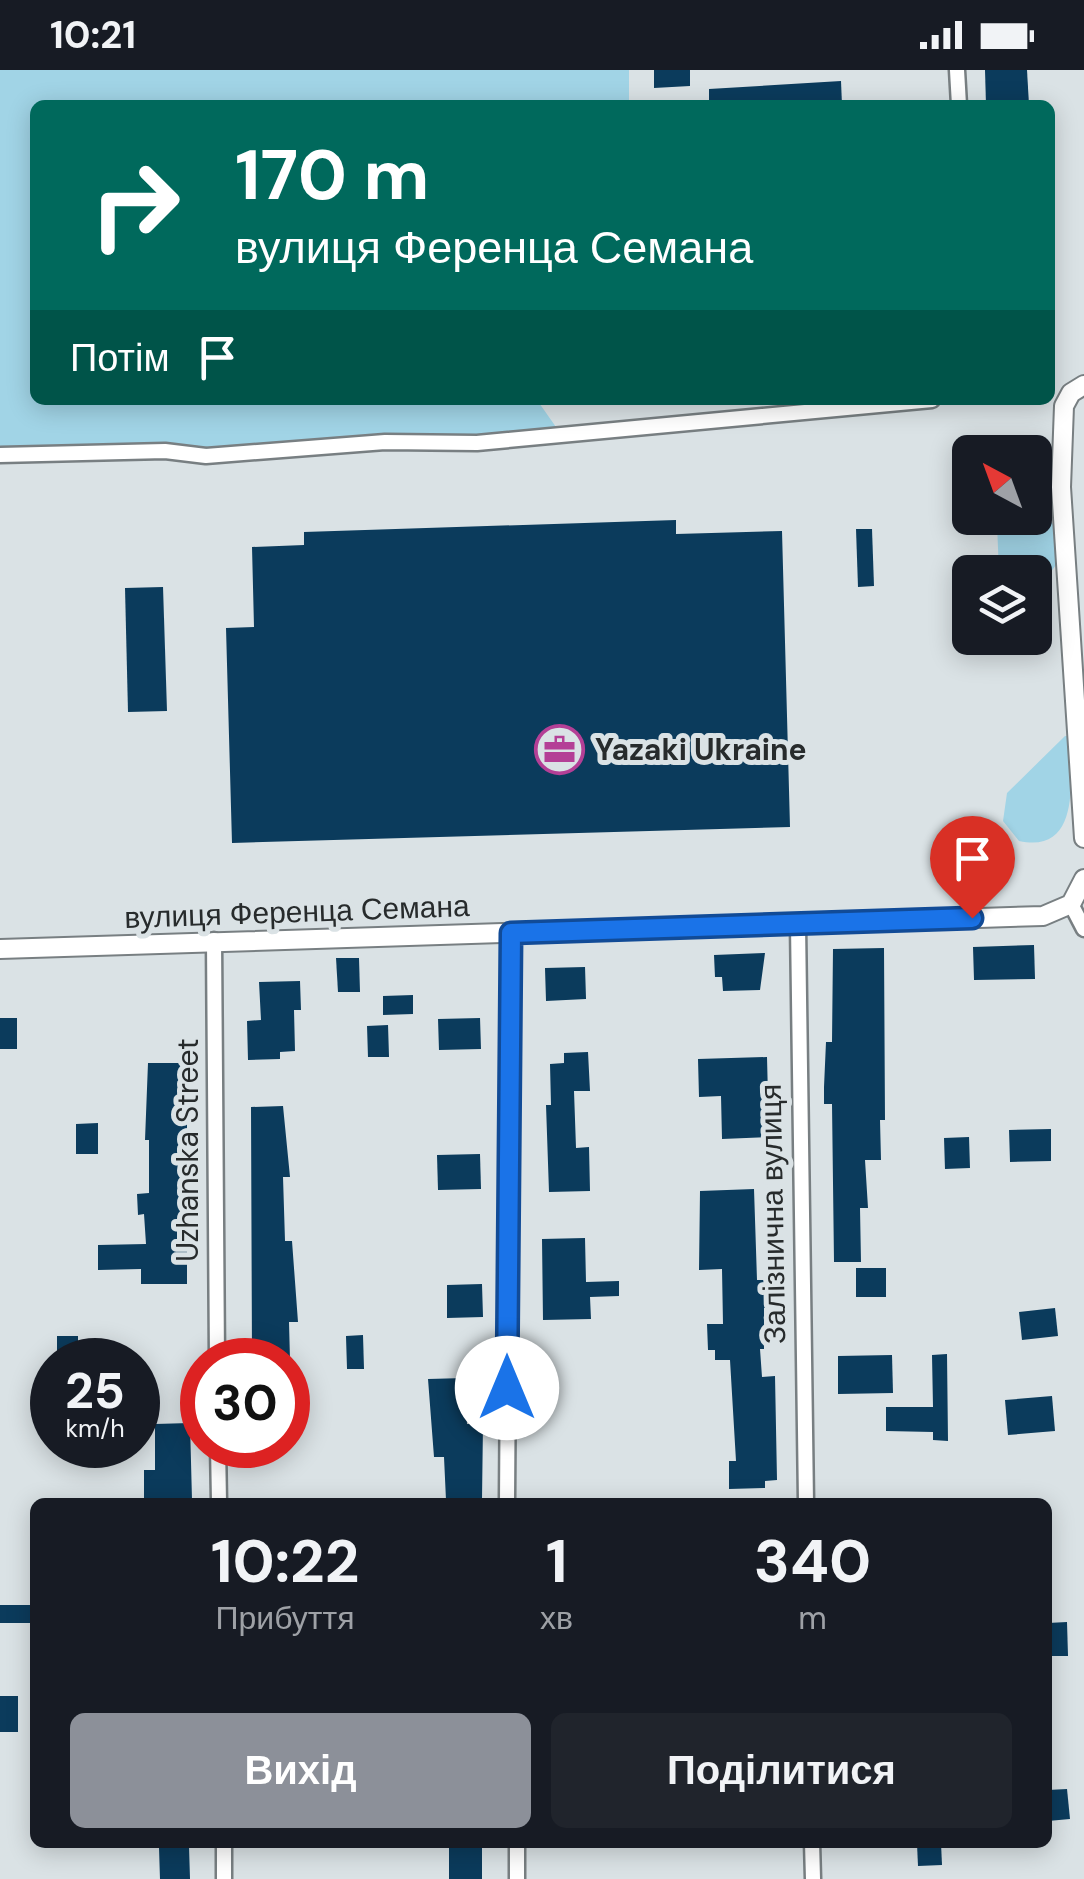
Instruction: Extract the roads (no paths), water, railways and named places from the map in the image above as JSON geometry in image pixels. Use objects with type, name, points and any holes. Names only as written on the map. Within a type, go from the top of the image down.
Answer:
[{"type":"street","points":[[958,70],[959,100]]},
{"type":"street","points":[[1084,385],[1058,398],[1084,838]]},
{"type":"street","points":[[0,455],[165,451],[206,456],[385,442],[477,443],[879,405]]},
{"type":"street","points":[[1084,878],[1071,904],[1084,929]]},
{"type":"street","name":"вулиця Ференца Семана","points":[[0,948],[1042,916],[1071,904]]},
{"type":"street","name":"Залізнична вулиця","points":[[798,925],[806,1498]]},
{"type":"street","points":[[506,1498],[511,933]]},
{"type":"street","name":"Uzhanska Street","points":[[214,940],[217,1338]]},
{"type":"street","points":[[218,1468],[219,1498]]},
{"type":"street","points":[[224,1848],[224,1879]]},
{"type":"street","points":[[517,1848],[518,1879]]},
{"type":"street","points":[[812,1848],[813,1879]]},
{"type":"place","name":"Yazaki Ukraine","points":[[560,750]]}]
